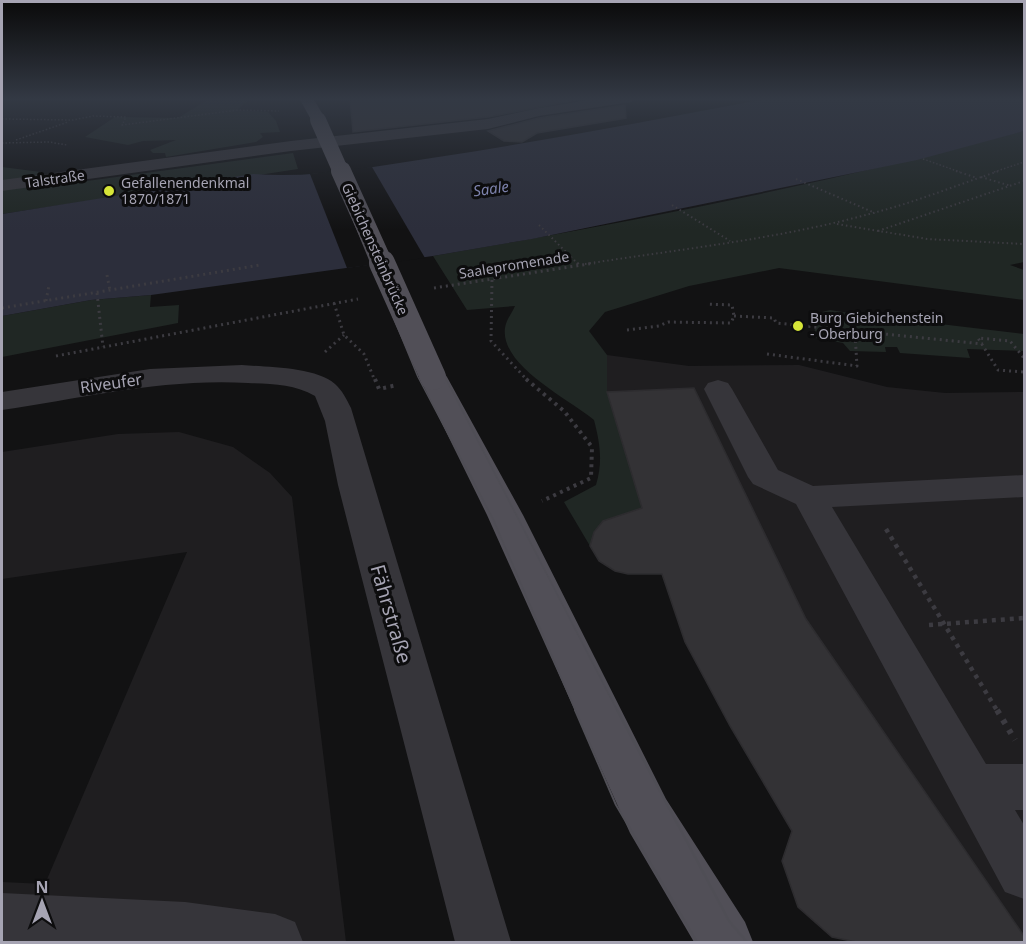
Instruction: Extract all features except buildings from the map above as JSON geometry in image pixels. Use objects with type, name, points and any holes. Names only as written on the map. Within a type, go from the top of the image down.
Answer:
[{"type":"main road","name":"Giebichensteinbrücke","points":[[327,142],[433,377],[505,515]]},
{"type":"main road","points":[[505,515],[648,816],[725,942]]},
{"type":"street","name":"Talstraße","points":[[2,186],[333,142]]},
{"type":"street","name":"Riveufer","points":[[2,401],[152,377],[222,374]]},
{"type":"street","name":"Fährstraße","points":[[222,374],[266,375],[313,382],[326,391],[338,415],[355,485],[483,942]]},
{"type":"street","points":[[718,389],[765,477],[808,497],[1024,486]]},
{"type":"street","points":[[808,497],[1024,873]]},
{"type":"street","points":[[973,786],[1024,787]]},
{"type":"street","points":[[2,921],[185,930],[274,942]]},
{"type":"path","points":[[2,144],[10,142]]},
{"type":"path","points":[[49,142],[73,147]]},
{"type":"path","points":[[923,159],[1011,186]]},
{"type":"path","name":"Saalepromenade","points":[[428,289],[833,224],[875,213],[1024,162]]},
{"type":"path","points":[[796,179],[875,213]]},
{"type":"path","points":[[878,232],[1024,181]]},
{"type":"path","points":[[672,205],[731,242]]},
{"type":"path","points":[[833,224],[927,239],[1024,244]]},
{"type":"path","points":[[539,225],[580,266]]},
{"type":"path","points":[[2,308],[260,265]]},
{"type":"path","points":[[107,275],[110,291]]},
{"type":"path","points":[[492,280],[491,341],[526,379],[564,411],[592,447],[591,478],[559,495],[505,515]]},
{"type":"path","points":[[46,301],[49,285]]},
{"type":"path","points":[[97,293],[103,347]]},
{"type":"path","points":[[46,357],[369,297]]},
{"type":"path","points":[[334,303],[344,335],[364,354],[379,389]]},
{"type":"path","points":[[627,330],[659,326],[668,322],[731,323],[734,316],[732,305],[706,304]]},
{"type":"path","points":[[734,316],[774,318],[776,323],[855,333],[983,344]]},
{"type":"path","points":[[767,354],[856,366],[855,333]]},
{"type":"path","points":[[1023,372],[998,370],[978,338],[1010,341],[1024,358]]},
{"type":"path","points":[[881,520],[1018,745]]},
{"type":"path","points":[[883,628],[1024,618]]},
{"type":"shaded area","points":[[112,142],[139,142],[128,145]]},
{"type":"shaded area","points":[[171,142],[256,142],[166,157],[165,153],[153,153],[150,150]]},
{"type":"shaded area","points":[[982,142],[1024,142],[1024,262],[1010,265],[1024,270],[1024,300],[779,268],[689,286],[605,312],[589,331],[607,355],[607,392],[645,517],[603,521],[594,532],[590,546],[564,502],[596,485],[600,452],[594,420],[538,380],[513,355],[506,342],[505,328],[515,306],[467,310],[433,256],[730,200]]},
{"type":"shaded area","points":[[293,153],[298,169],[2,214],[2,167],[41,172],[50,186]]},
{"type":"shaded area","points":[[151,295],[150,307],[179,305],[178,323],[2,357],[2,316],[91,300]]},
{"type":"shaded area","points":[[830,310],[862,315],[863,324],[882,326],[881,317],[1024,334],[1024,351],[967,349],[970,358],[900,353],[897,347],[885,347],[886,352],[850,351],[843,343],[815,338],[814,314]]},
{"type":"shaded area","points":[[607,355],[689,366],[799,365],[887,387],[945,393],[1024,392],[1024,942],[856,942],[832,937],[798,907],[782,861],[792,831],[730,726],[685,642],[661,570],[615,571],[599,561],[590,546],[594,532],[603,521],[645,516],[607,392]]},
{"type":"shaded area","points":[[179,432],[233,447],[270,473],[292,497],[346,942],[2,942],[2,882],[45,884],[187,552],[2,579],[2,452],[118,434]]},
{"type":"water","name":"Saale","points":[[527,142],[983,142],[917,160],[532,239],[433,256],[151,295],[91,300],[2,316],[2,214],[253,174],[323,173]]},
{"type":"pier","points":[[372,167],[425,258],[347,268],[310,174]]},
{"type":"tram line","points":[[321,142],[418,377],[493,519],[576,712]]},
{"type":"tram line","points":[[333,142],[444,375],[618,712]]},
{"type":"tram line","points":[[575,710],[616,805],[697,942]]},
{"type":"tram line","points":[[617,710],[729,921],[747,942]]},
{"type":"place","name":"Gefallenendenkmal 1870/1871","points":[[109,191]]},
{"type":"place","name":"Burg Giebichenstein - Oberburg","points":[[798,326]]}]
